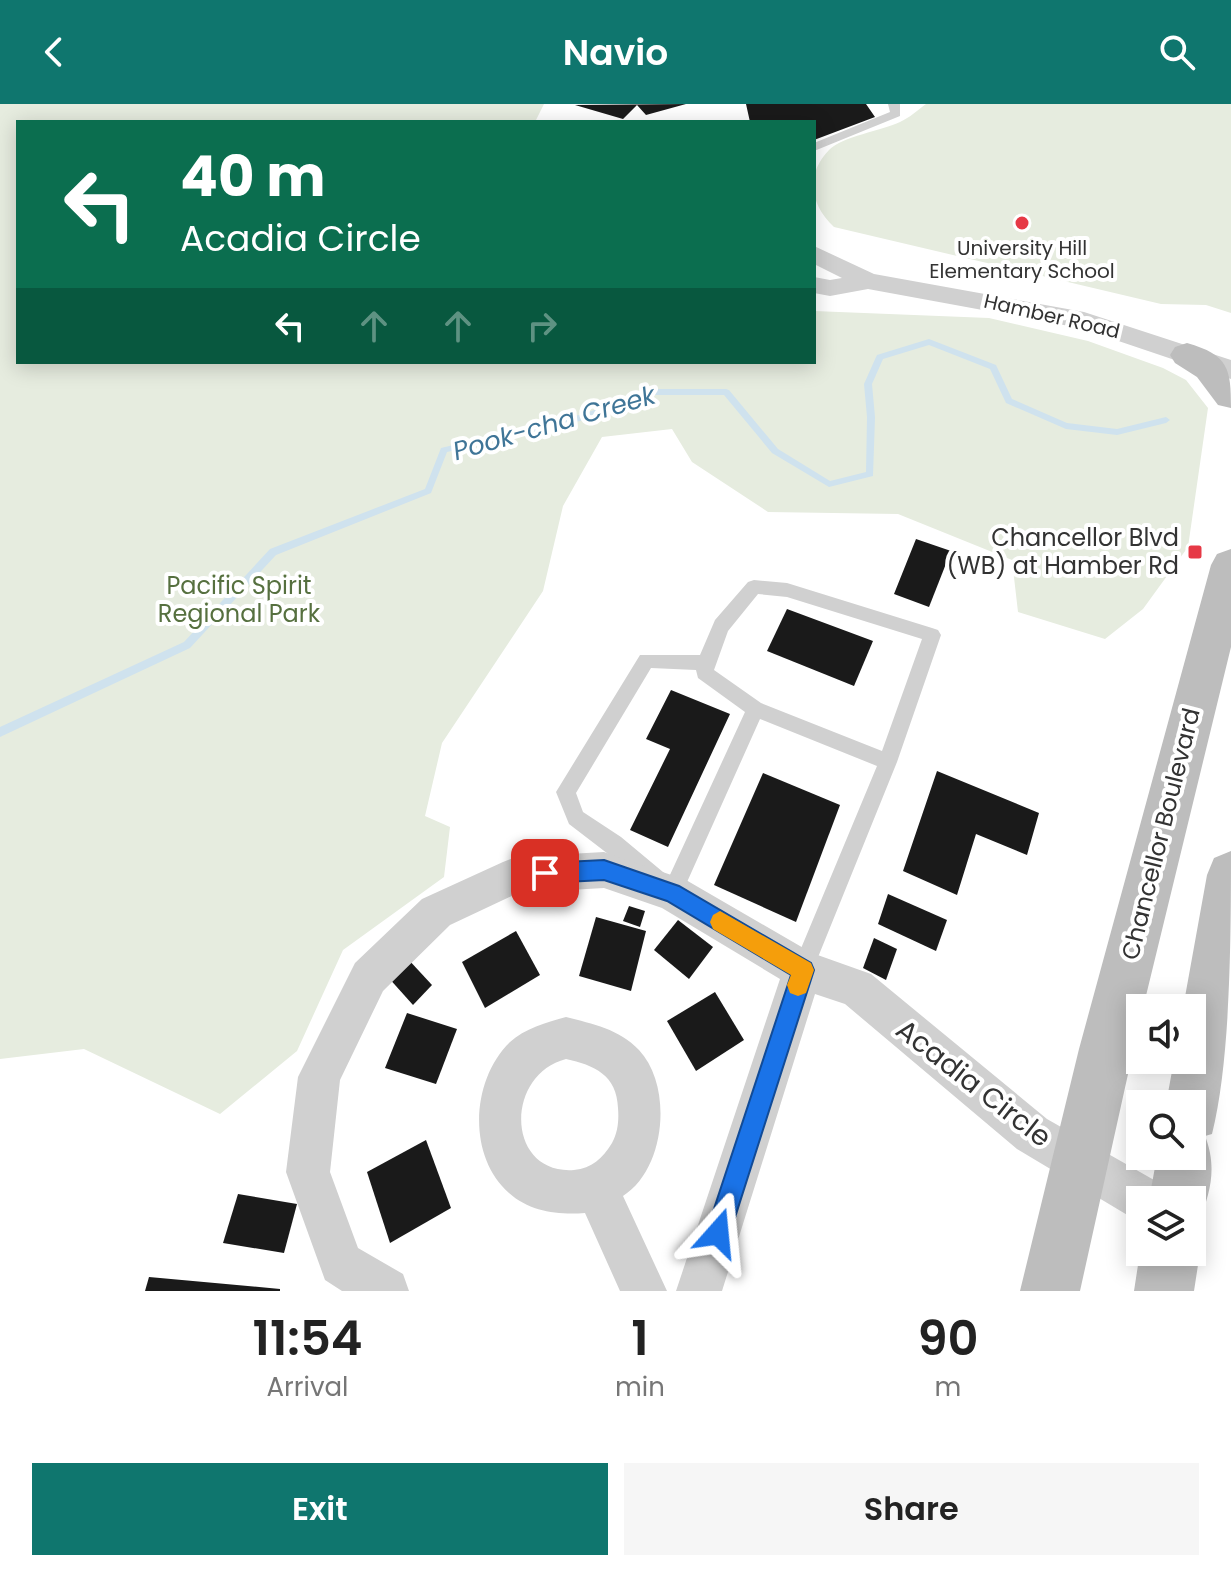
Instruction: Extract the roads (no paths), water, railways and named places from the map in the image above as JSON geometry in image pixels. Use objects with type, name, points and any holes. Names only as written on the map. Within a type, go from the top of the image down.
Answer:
[{"type":"main road","points":[[1187,355],[1209,369],[1231,396]]},
{"type":"main road","name":"Chancellor Boulevard","points":[[1050,1291],[1231,565]]},
{"type":"main road","points":[[1196,1090],[1231,875]]},
{"type":"main road","points":[[1164,1291],[1168,1266]]},
{"type":"street","name":"Hamber Road","points":[[816,255],[868,281],[1084,320],[1231,370]]},
{"type":"street","name":"Hamber Road","points":[[816,285],[830,288],[868,281]]},
{"type":"street","name":"Acadia Circle","points":[[386,1291],[341,1264],[308,1172],[319,1077],[369,977],[436,912],[516,875],[604,870],[672,893],[803,970],[857,988],[1013,1119],[1126,1189]]},
{"type":"street","points":[[699,1291],[803,970]]},
{"type":"street","points":[[596,1188],[644,1291]]},
{"type":"lane","points":[[816,146],[896,114],[894,104]]},
{"type":"lane","points":[[803,970],[888,762],[932,635],[787,590],[754,587],[728,613],[709,646],[704,673],[755,709],[888,762]]},
{"type":"lane","points":[[706,663],[646,660],[566,792],[576,818],[614,844],[672,893],[755,709]]},
{"type":"waterway","name":"Pook-cha Creek","points":[[0,732],[187,645],[273,552],[428,491],[444,450],[584,417],[654,392],[726,392],[775,451],[829,484],[870,474],[868,384],[880,357],[929,342],[993,367],[1009,401],[1066,426],[1117,432],[1166,420]]},
{"type":"place","name":"University Hill Elementary School","points":[[1022,223]]},
{"type":"place","name":"Chancellor Blvd (WB) at Hamber Rd","points":[[1195,552]]},
{"type":"park label","name":"Pacific Spirit Regional Park","points":[[239,600]]}]
